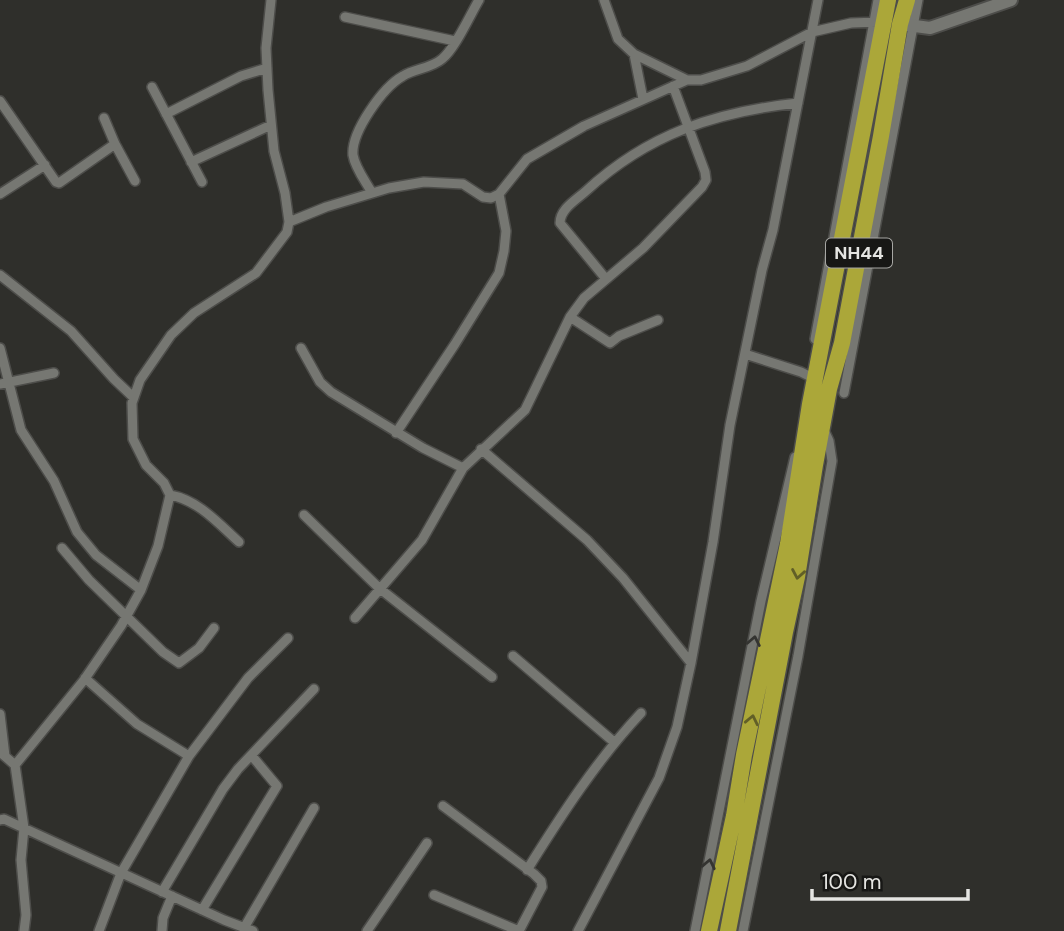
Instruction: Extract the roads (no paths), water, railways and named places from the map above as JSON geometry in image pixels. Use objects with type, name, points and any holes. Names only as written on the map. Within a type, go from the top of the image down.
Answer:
[{"type":"highway","name":"NH44","points":[[709,931],[744,755],[852,291],[881,136],[893,23],[888,0]]},
{"type":"highway","name":"NH44","points":[[728,931],[802,505],[811,378],[893,23],[906,0]]},
{"type":"street","points":[[16,765],[85,678],[127,615],[141,590],[158,546],[170,495],[164,483],[146,465],[133,439],[131,415],[133,397],[149,364],[171,335],[194,313],[257,273],[285,237],[289,222],[274,151],[267,68],[271,0]]},
{"type":"street","points":[[372,194],[353,159],[353,145],[362,123],[390,84],[404,75],[442,60],[479,0]]},
{"type":"street","points":[[604,0],[618,39],[634,54],[687,80]]},
{"type":"street","points":[[578,931],[659,778],[677,727],[691,663],[730,425],[773,230],[818,0]]},
{"type":"street","points":[[877,0],[893,23]]},
{"type":"street","points":[[844,393],[893,23],[918,0]]},
{"type":"street","points":[[289,222],[326,207],[424,182],[463,184],[483,197],[491,198],[499,194],[527,159],[584,126],[687,80],[701,80],[747,66],[811,32],[851,23],[893,23],[930,28],[1011,0]]},
{"type":"street","points":[[345,17],[455,41]]},
{"type":"street","points":[[634,54],[643,99]]},
{"type":"street","points":[[166,114],[241,76],[267,68]]},
{"type":"street","points":[[355,618],[422,540],[463,468],[525,410],[570,317],[584,298],[643,248],[702,187],[706,180],[705,172],[673,86]]},
{"type":"street","points":[[152,87],[202,182]]},
{"type":"street","points":[[0,101],[53,180],[60,183],[115,144]]},
{"type":"street","points":[[606,279],[560,223],[562,212],[597,180],[656,140],[688,126],[766,107],[797,103]]},
{"type":"street","points":[[104,118],[135,181]]},
{"type":"street","points":[[191,162],[271,125]]},
{"type":"street","points":[[0,194],[45,165]]},
{"type":"street","points":[[396,433],[499,273],[506,231],[499,194]]},
{"type":"street","points":[[0,275],[71,331],[133,397]]},
{"type":"street","points":[[570,317],[610,343],[619,336],[658,320]]},
{"type":"street","points":[[0,348],[5,383],[20,430],[54,481],[77,532],[96,555],[141,590]]},
{"type":"street","points":[[301,348],[326,387],[396,433],[463,468]]},
{"type":"street","points":[[695,931],[761,601],[811,378],[745,354]]},
{"type":"street","points":[[5,383],[54,373]]},
{"type":"street","points":[[743,931],[795,670],[832,461],[829,441],[822,426]]},
{"type":"street","points":[[481,449],[587,540],[623,578],[691,663]]},
{"type":"street","points":[[170,495],[184,498],[198,507],[239,542]]},
{"type":"street","points":[[304,515],[379,588],[492,677]]},
{"type":"street","points":[[62,548],[89,580],[163,652],[179,663],[199,648],[214,628]]},
{"type":"street","points":[[99,931],[121,873],[189,757],[248,678],[288,638]]},
{"type":"street","points":[[513,656],[614,742]]},
{"type":"street","points":[[85,678],[137,724],[189,757]]},
{"type":"street","points":[[162,892],[223,789],[314,689]]},
{"type":"street","points":[[527,870],[570,801],[614,742],[641,713]]},
{"type":"street","points":[[0,714],[2,754],[16,765],[24,828],[24,931]]},
{"type":"street","points":[[202,910],[277,786],[252,756]]},
{"type":"street","points":[[434,895],[519,931],[542,887],[541,881],[443,806]]},
{"type":"street","points":[[0,820],[4,819],[248,929],[314,808]]},
{"type":"street","points":[[368,931],[427,843]]},
{"type":"street","points":[[162,931],[163,918],[172,896]]}]
